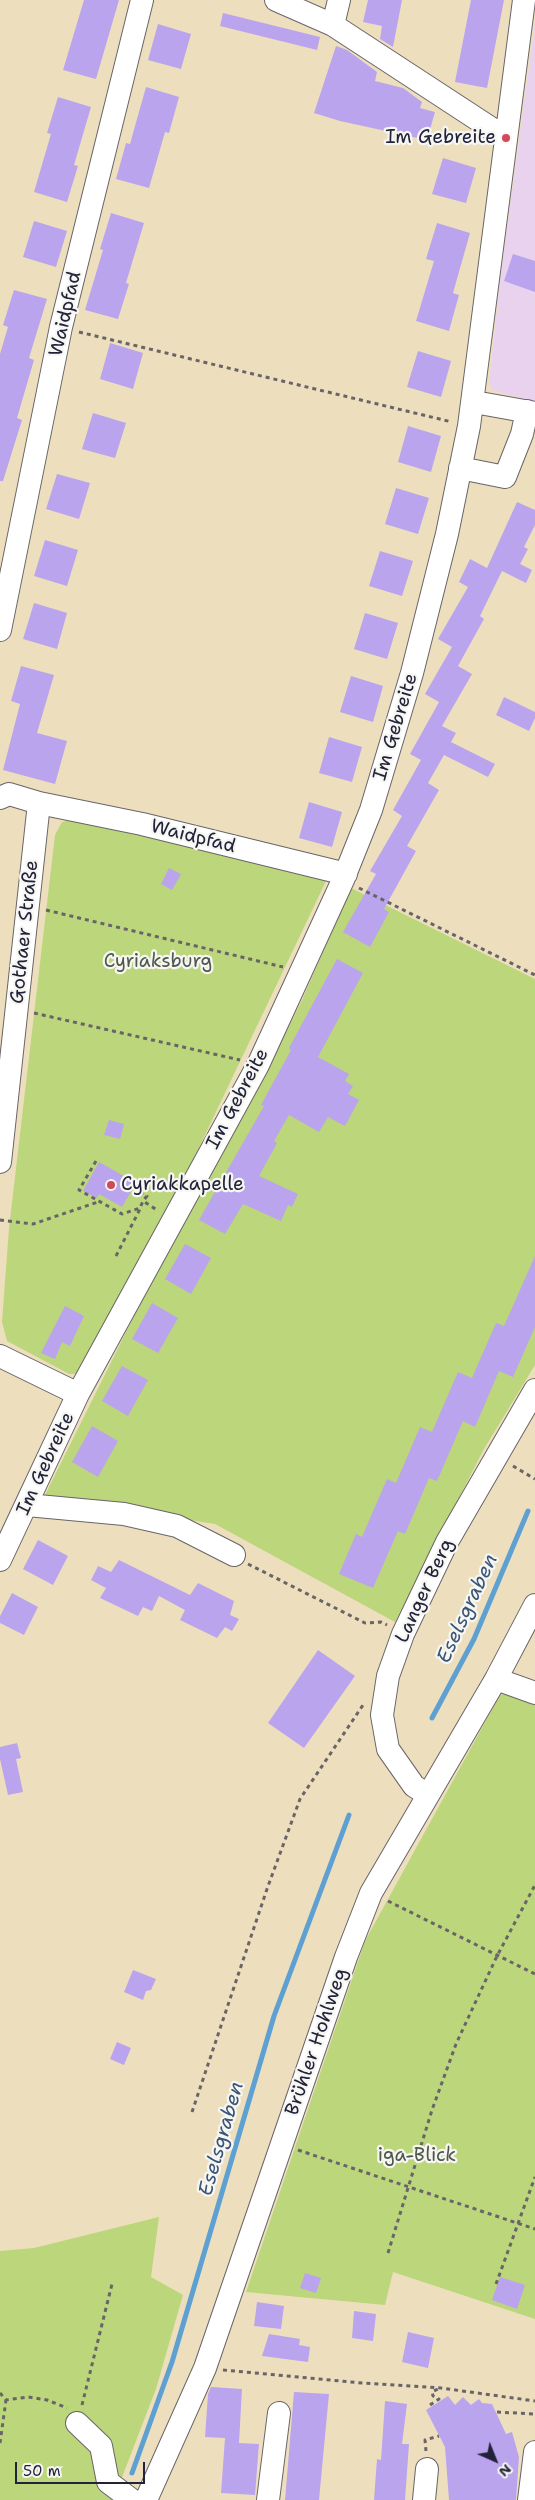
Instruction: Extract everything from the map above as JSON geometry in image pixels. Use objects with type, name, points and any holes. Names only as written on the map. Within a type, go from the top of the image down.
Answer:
[{"type":"street","name":"Waidpfad","points":[[0,630],[61,327],[142,0]]},
{"type":"street","points":[[276,0],[333,25],[506,138]]},
{"type":"street","points":[[333,25],[339,0]]},
{"type":"street","name":"Im Gebreite","points":[[0,1560],[28,1505],[78,1394],[258,1065],[344,877],[371,810],[412,673],[447,534],[474,402],[524,0]]},
{"type":"street","points":[[460,468],[506,477],[531,412],[474,402]]},
{"type":"street","points":[[0,798],[9,794],[39,803]]},
{"type":"street","name":"Waidpfad","points":[[39,803],[142,824],[344,877]]},
{"type":"street","name":"Gothaer Straße","points":[[0,1162],[39,803]]},
{"type":"street","name":"Im Gebreite","points":[[0,1356],[78,1394]]},
{"type":"street","name":"Langer Berg","points":[[428,1795],[414,1786],[388,1749],[382,1715],[388,1676],[403,1634],[446,1542],[535,1390]]},
{"type":"street","points":[[28,1505],[124,1514],[177,1526],[234,1555]]},
{"type":"street","name":"Brühler Hohlweg","points":[[146,2500],[205,2368],[294,2149],[355,1933],[383,1899],[428,1795],[496,1679],[535,1605]]},
{"type":"street","points":[[496,1679],[535,1693]]},
{"type":"street","points":[[268,2500],[279,2414]]},
{"type":"street","points":[[78,2418],[101,2446],[108,2482],[132,2500]]},
{"type":"street","points":[[529,2500],[535,2452]]},
{"type":"street","points":[[424,2500],[427,2469]]},
{"type":"path","points":[[61,327],[337,396],[469,426]]},
{"type":"path","points":[[344,877],[535,975]]},
{"type":"path","points":[[46,910],[286,967]]},
{"type":"path","points":[[34,1013],[241,1060]]},
{"type":"path","points":[[96,1161],[79,1190],[122,1214],[140,1208]]},
{"type":"path","points":[[116,1256],[147,1196],[133,1188]]},
{"type":"path","points":[[0,1220],[33,1224],[99,1201]]},
{"type":"path","points":[[144,1201],[157,1210]]},
{"type":"path","points":[[519,1470],[535,1479]]},
{"type":"path","points":[[234,1555],[240,1560],[365,1623],[381,1622],[403,1634]]},
{"type":"path","points":[[192,2112],[267,1889],[300,1799],[371,1694],[386,1687]]},
{"type":"path","points":[[388,2253],[432,2110],[456,2044],[497,1956],[535,1884]]},
{"type":"path","points":[[383,1899],[535,1974]]},
{"type":"path","points":[[294,2149],[535,2229]]},
{"type":"path","points":[[496,2284],[535,2177]]},
{"type":"path","points":[[6,2400],[28,2397],[47,2400],[78,2418],[112,2284]]},
{"type":"path","points":[[205,2368],[362,2383],[441,2388],[535,2401]]},
{"type":"path","points":[[430,2405],[439,2399],[433,2396],[432,2392],[441,2388]]},
{"type":"path","points":[[0,2393],[6,2400],[0,2443]]},
{"type":"path","points":[[498,2412],[535,2414]]},
{"type":"path","points":[[428,2439],[439,2436]]},
{"type":"shaded area","points":[[535,23],[535,402],[492,390],[489,384],[500,280]]},
{"type":"green space","name":"Cyriaksburg","points":[[75,819],[327,879],[194,1158],[83,1368],[75,1374],[69,1374],[7,1341],[2,1322],[9,1228],[55,835],[62,822]]},
{"type":"green space","points":[[351,888],[535,979],[535,1365],[484,1449],[395,1622],[215,1524],[44,1497],[134,1316],[260,1084],[302,1000]]},
{"type":"green space","name":"iga-Blick","points":[[511,1692],[535,1701],[535,2319],[393,2272],[385,2305],[246,2292],[365,1941],[500,1695]]},
{"type":"green space","points":[[159,2217],[151,2277],[183,2295],[156,2389],[119,2485],[121,2500],[0,2500],[0,2251],[34,2248]]},
{"type":"building","points":[[84,0],[119,0],[96,79],[63,70]]},
{"type":"building","points":[[368,0],[402,0],[393,47],[380,39],[382,26],[363,22]]},
{"type":"building","points":[[471,0],[504,0],[487,88],[455,82]]},
{"type":"building","points":[[223,13],[320,37],[317,50],[220,26]]},
{"type":"building","points":[[158,24],[191,34],[181,69],[148,60]]},
{"type":"building","points":[[336,46],[347,50],[377,72],[375,81],[403,88],[422,102],[420,108],[435,112],[427,140],[340,121],[314,113]]},
{"type":"building","points":[[146,87],[179,97],[169,133],[165,132],[149,188],[116,179],[126,143],[130,144]]},
{"type":"building","points":[[58,97],[91,107],[74,165],[78,166],[67,202],[34,192],[51,134],[47,133]]},
{"type":"building","points":[[443,158],[476,168],[466,203],[432,194]]},
{"type":"building","points":[[111,213],[144,223],[126,283],[129,284],[118,319],[85,310],[103,250],[100,249]]},
{"type":"building","points":[[34,221],[67,231],[56,267],[23,257]]},
{"type":"building","points":[[437,223],[470,233],[453,293],[459,295],[449,331],[416,321],[434,261],[426,259]]},
{"type":"building","points":[[513,254],[535,261],[535,292],[504,281]]},
{"type":"building","points":[[14,290],[47,299],[29,358],[34,360],[17,418],[22,420],[3,481],[0,481],[0,354],[8,327],[3,325]]},
{"type":"building","points":[[110,343],[143,353],[133,389],[100,379]]},
{"type":"building","points":[[418,351],[451,361],[441,397],[407,387]]},
{"type":"building","points":[[93,413],[126,423],[115,458],[82,449]]},
{"type":"building","points":[[408,426],[441,436],[431,472],[398,462]]},
{"type":"building","points":[[57,474],[90,483],[79,519],[46,509]]},
{"type":"building","points":[[396,488],[429,498],[418,534],[385,524]]},
{"type":"building","points":[[517,502],[535,510],[535,525],[524,547],[528,549],[520,564],[532,570],[526,583],[502,571],[480,616],[484,619],[458,666],[472,674],[442,726],[456,733],[451,742],[495,764],[488,777],[444,755],[428,783],[439,790],[407,846],[416,851],[384,909],[389,912],[370,947],[343,932],[376,874],[370,871],[402,816],[393,810],[421,760],[410,754],[439,702],[425,694],[452,647],[438,639],[468,587],[459,582],[470,559],[487,568]]},
{"type":"building","points":[[45,540],[78,550],[67,586],[34,576]]},
{"type":"building","points":[[380,551],[413,561],[402,596],[369,586]]},
{"type":"building","points":[[34,603],[67,613],[57,649],[23,639]]},
{"type":"building","points":[[365,613],[398,623],[387,659],[354,649]]},
{"type":"building","points":[[21,666],[54,675],[37,733],[67,741],[55,784],[3,770],[20,704],[11,701]]},
{"type":"building","points":[[351,676],[383,686],[373,722],[340,712]]},
{"type":"building","points":[[504,697],[535,712],[535,718],[529,731],[496,715]]},
{"type":"building","points":[[329,737],[362,747],[352,782],[319,773]]},
{"type":"building","points":[[309,802],[342,812],[332,847],[299,838]]},
{"type":"building","points":[[169,868],[181,874],[172,890],[161,884]]},
{"type":"building","points":[[337,959],[363,973],[318,1057],[349,1074],[345,1081],[353,1086],[348,1094],[359,1100],[345,1126],[328,1117],[319,1132],[289,1115],[274,1141],[277,1143],[259,1176],[298,1194],[292,1207],[288,1205],[281,1221],[243,1204],[225,1234],[199,1220],[264,1106],[261,1105],[291,1050],[289,1048]]},
{"type":"building","points":[[109,1120],[124,1124],[120,1139],[104,1135]]},
{"type":"building","name":"Cyriakkapelle","points":[[99,1162],[136,1183],[122,1207],[99,1194],[97,1198],[83,1191]]},
{"type":"building","points":[[185,1244],[211,1258],[191,1294],[165,1279]]},
{"type":"building","points":[[535,1256],[535,1327],[513,1377],[499,1371],[475,1427],[463,1421],[437,1481],[429,1478],[405,1534],[398,1531],[373,1588],[339,1574],[356,1534],[362,1537],[387,1479],[396,1483],[420,1427],[432,1432],[458,1372],[472,1378],[496,1323],[504,1326]]},
{"type":"building","points":[[152,1303],[178,1318],[158,1353],[132,1339]]},
{"type":"building","points":[[65,1306],[84,1316],[70,1346],[62,1342],[55,1359],[41,1353]]},
{"type":"building","points":[[122,1366],[148,1380],[128,1416],[102,1401]]},
{"type":"building","points":[[92,1426],[118,1441],[98,1477],[72,1462]]},
{"type":"building","points":[[38,1540],[68,1556],[53,1585],[23,1569]]},
{"type":"building","points":[[119,1560],[190,1595],[198,1583],[234,1601],[230,1615],[239,1619],[232,1631],[225,1627],[217,1638],[180,1620],[185,1610],[159,1596],[152,1611],[143,1607],[138,1616],[100,1598],[106,1588],[91,1580],[98,1566],[111,1572]]},
{"type":"building","points":[[12,1593],[38,1607],[24,1635],[0,1623],[0,1616]]},
{"type":"building","points":[[318,1650],[355,1676],[304,1748],[268,1723]]},
{"type":"building","points":[[17,1743],[21,1758],[16,1759],[23,1792],[8,1795],[0,1759],[0,1747]]},
{"type":"building","points":[[133,1970],[156,1979],[151,1990],[146,1991],[143,2000],[124,1992]]},
{"type":"building","points":[[117,2042],[131,2048],[124,2065],[110,2059]]},
{"type":"building","points":[[305,2273],[321,2278],[316,2293],[300,2288]]},
{"type":"building","points":[[500,2277],[525,2285],[517,2309],[492,2300]]},
{"type":"building","points":[[257,2302],[284,2306],[281,2329],[254,2326]]},
{"type":"building","points":[[354,2311],[376,2314],[373,2341],[352,2338]]},
{"type":"building","points":[[408,2332],[434,2338],[428,2368],[402,2362]]},
{"type":"building","points":[[269,2334],[300,2339],[299,2345],[310,2347],[308,2362],[262,2356]]},
{"type":"building","points":[[211,2387],[242,2389],[239,2443],[259,2444],[255,2495],[221,2493],[225,2438],[205,2437],[208,2394]]},
{"type":"building","points":[[294,2392],[329,2394],[319,2500],[285,2500]]},
{"type":"building","points":[[448,2396],[455,2405],[463,2397],[471,2405],[479,2399],[482,2403],[492,2404],[506,2434],[512,2432],[519,2457],[516,2500],[449,2500],[445,2447],[426,2410]]},
{"type":"building","points":[[385,2401],[407,2404],[402,2444],[409,2444],[405,2500],[374,2500],[377,2459],[381,2460]]},
{"type":"waterway","name":"Eselsgraben","points":[[432,1718],[474,1639],[528,1511]]},
{"type":"waterway","name":"Eselsgraben","points":[[132,2473],[172,2362],[274,2016],[349,1815]]},
{"type":"place","name":"Im Gebreite","points":[[506,138]]},
{"type":"place","name":"Cyriakkapelle","points":[[111,1185]]}]
